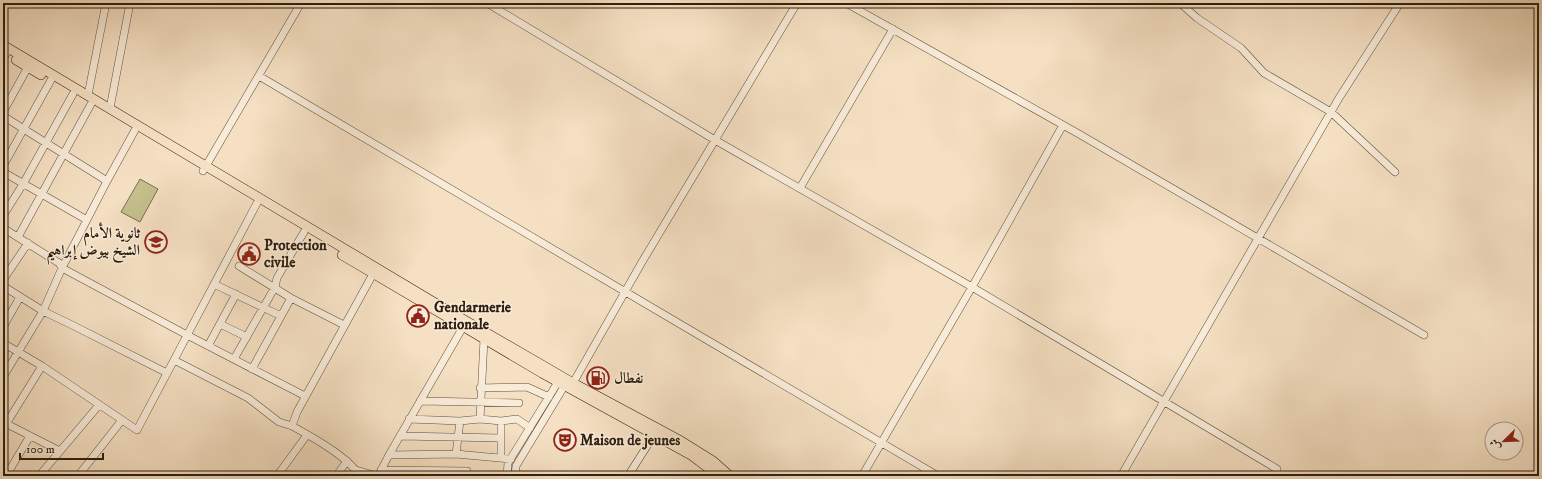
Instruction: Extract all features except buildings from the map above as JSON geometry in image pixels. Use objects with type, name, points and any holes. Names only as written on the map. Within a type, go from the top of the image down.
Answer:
[{"type":"main road","points":[[3,45],[135,130],[204,168],[565,383],[691,455],[720,476]]},
{"type":"main road","points":[[4,55],[28,67],[73,94],[110,108],[257,203],[373,274],[484,339],[565,383],[681,441],[713,461],[730,476]]},
{"type":"street","points":[[18,237],[63,153],[89,100],[106,3]]},
{"type":"street","points":[[110,108],[130,3]]},
{"type":"street","points":[[204,168],[301,3]]},
{"type":"street","points":[[487,3],[715,140],[972,287],[1277,468]]},
{"type":"street","points":[[515,476],[516,466],[565,383],[625,291],[797,3]]},
{"type":"street","points":[[846,3],[1063,125],[1424,335]]},
{"type":"street","points":[[1180,3],[1197,18],[1241,48],[1264,73],[1331,112],[1395,172]]},
{"type":"street","points":[[1121,476],[1331,112],[1400,3]]},
{"type":"street","points":[[800,188],[893,29]]},
{"type":"street","points":[[3,112],[28,67]]},
{"type":"street","points":[[259,76],[881,441],[938,476]]},
{"type":"street","points":[[3,166],[51,80]]},
{"type":"street","points":[[3,216],[23,184],[73,94]]},
{"type":"street","points":[[3,116],[107,181]]},
{"type":"street","points":[[862,476],[972,287],[1063,125]]},
{"type":"street","points":[[3,377],[43,311],[62,268],[135,130]]},
{"type":"street","points":[[3,172],[87,220]]},
{"type":"street","points":[[3,343],[42,366],[137,430],[257,203]]},
{"type":"street","points":[[3,228],[59,262],[62,268],[234,360],[306,396]]},
{"type":"street","points":[[234,360],[275,288],[277,278],[304,232]]},
{"type":"street","points":[[3,280],[28,244]]},
{"type":"street","points":[[239,266],[291,298],[344,325]]},
{"type":"street","points":[[292,426],[297,412],[373,274]]},
{"type":"street","points":[[214,284],[281,316]]},
{"type":"street","points":[[3,286],[43,311],[167,374]]},
{"type":"street","points":[[208,346],[236,294]]},
{"type":"street","points":[[3,327],[20,297]]},
{"type":"street","points":[[252,369],[291,298]]},
{"type":"street","points":[[220,324],[246,337]]},
{"type":"street","points":[[379,474],[409,419],[463,327]]},
{"type":"street","points":[[480,419],[480,388],[484,339]]},
{"type":"street","points":[[174,360],[248,398],[279,422],[292,426],[347,461],[358,473],[379,474],[467,471]]},
{"type":"street","points":[[42,366],[4,425],[60,451]]},
{"type":"street","points":[[507,476],[508,463],[549,397],[565,383]]},
{"type":"street","points":[[480,388],[527,387],[549,397]]},
{"type":"street","points":[[420,402],[519,404]]},
{"type":"street","points":[[43,475],[60,451],[98,405]]},
{"type":"street","points":[[409,419],[460,421],[480,419],[501,421],[517,419],[530,428]]},
{"type":"street","points":[[78,476],[122,420]]},
{"type":"street","points":[[456,454],[460,421]]},
{"type":"street","points":[[501,421],[501,458]]},
{"type":"street","points":[[277,476],[307,435]]},
{"type":"street","points":[[628,476],[654,435]]},
{"type":"street","points":[[3,474],[7,476],[30,436]]},
{"type":"street","points":[[400,436],[501,438]]},
{"type":"street","points":[[389,455],[456,454],[511,459]]},
{"type":"street","points":[[336,476],[347,461]]},
{"type":"shaded area","points":[[140,179],[158,189],[140,222],[121,212]]},
{"type":"place","name":"ثانوية الأمام الشيخ بيوض إبراهيم","points":[[156,242]]},
{"type":"place","name":"Protection civile","points":[[249,254]]},
{"type":"place","name":"Gendarmerie nationale","points":[[418,316]]},
{"type":"place","name":"نفطال","points":[[598,378]]},
{"type":"place","name":"Maison de jeunes","points":[[565,440]]}]
